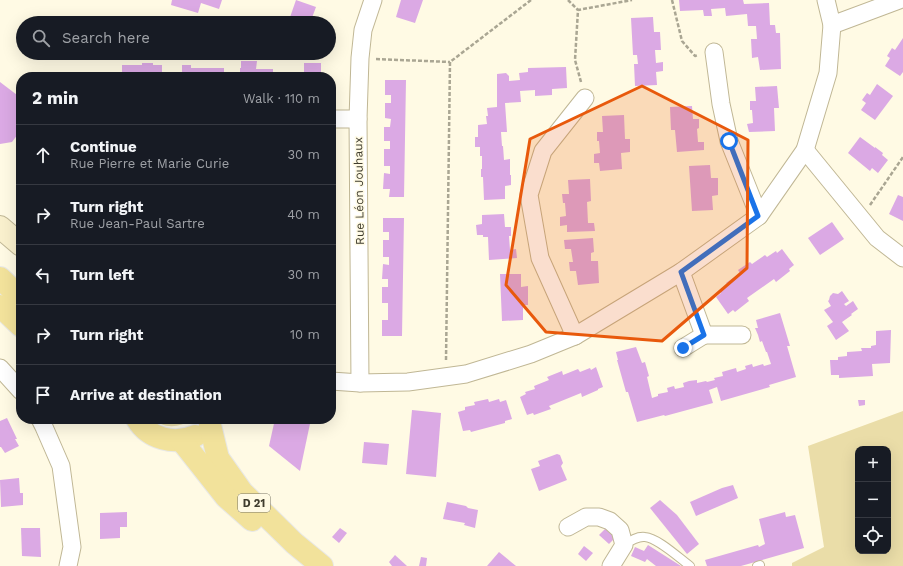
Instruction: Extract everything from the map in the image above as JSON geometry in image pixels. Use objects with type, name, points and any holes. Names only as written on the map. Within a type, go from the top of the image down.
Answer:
[{"type":"main road","points":[[0,227],[16,241]]},
{"type":"main road","points":[[0,278],[16,293]]},
{"type":"main road","points":[[0,306],[16,321]]},
{"type":"main road","points":[[141,424],[157,437],[165,440],[181,440],[194,437],[209,424]]},
{"type":"main road","name":"D 21","points":[[211,424],[218,458],[242,492],[294,543],[322,566]]},
{"type":"main road","name":"D 21","points":[[181,440],[226,497],[303,566]]},
{"type":"street","name":"Rue Léon Jouhaux","points":[[360,383],[358,119],[360,58],[363,30],[373,0]]},
{"type":"street","points":[[336,381],[360,383],[408,382],[446,377],[466,374],[531,354],[575,336],[681,272],[758,216],[804,150],[828,73],[832,25],[826,0]]},
{"type":"street","points":[[832,25],[899,0]]},
{"type":"street","points":[[714,52],[721,104],[729,141],[758,216]]},
{"type":"street","points":[[575,336],[540,258],[529,195],[543,151],[585,98]]},
{"type":"street","points":[[336,119],[358,119]]},
{"type":"street","points":[[804,150],[877,238],[903,258]]},
{"type":"street","points":[[681,272],[704,335]]},
{"type":"street","points":[[683,348],[704,335],[742,335]]},
{"type":"street","points":[[0,368],[16,386]]},
{"type":"street","points":[[42,424],[61,466],[72,547],[68,566]]},
{"type":"street","points":[[568,527],[586,517],[598,517],[610,521],[620,530],[624,545],[611,566]]},
{"type":"lane","points":[[624,545],[635,539],[644,537],[654,539],[690,566]]},
{"type":"lane","points":[[757,566],[760,566]]},
{"type":"path","points":[[360,58],[450,62],[531,0]]},
{"type":"path","points":[[568,0],[578,10],[575,60],[585,98]]},
{"type":"path","points":[[578,10],[632,0]]},
{"type":"path","points":[[672,0],[682,41],[695,56],[714,52]]},
{"type":"path","points":[[446,377],[450,62]]},
{"type":"path","points":[[861,218],[903,157]]},
{"type":"highlighted area","points":[[642,86],[748,140],[747,268],[662,341],[546,332],[506,285],[530,139]]},
{"type":"shaded area","points":[[903,411],[903,566],[792,566],[792,563],[824,547],[808,446]]},
{"type":"shaded area","points":[[161,424],[183,424],[173,426]]},
{"type":"building","points":[[172,0],[222,0],[219,9],[201,3],[198,13],[171,5]]},
{"type":"building","points":[[296,0],[316,7],[313,16],[290,16]]},
{"type":"building","points":[[401,0],[423,0],[415,23],[396,17]]},
{"type":"building","points":[[679,0],[743,0],[744,4],[769,3],[770,25],[775,25],[776,33],[780,33],[781,69],[760,70],[758,57],[752,58],[751,39],[757,39],[756,26],[748,26],[747,14],[726,16],[725,8],[711,9],[712,16],[704,16],[703,10],[680,11]]},
{"type":"building","points":[[653,17],[654,32],[660,32],[661,50],[655,50],[656,63],[663,62],[663,71],[656,72],[657,85],[635,86],[634,64],[638,64],[637,55],[633,55],[631,18]]},
{"type":"building","points":[[903,38],[903,72],[900,76],[885,66],[890,58],[887,56],[892,48],[895,50]]},
{"type":"building","points":[[241,61],[257,61],[256,69],[273,69],[273,72],[240,72]]},
{"type":"building","points":[[142,63],[153,63],[153,65],[162,65],[162,72],[122,72],[122,65],[142,65]]},
{"type":"building","points":[[304,63],[321,63],[321,72],[304,72]]},
{"type":"building","points":[[182,65],[191,65],[191,68],[224,68],[224,72],[182,72]]},
{"type":"building","points":[[566,67],[567,88],[552,89],[552,95],[535,96],[535,90],[520,91],[521,102],[505,103],[507,132],[501,132],[502,146],[504,160],[510,159],[511,185],[505,186],[505,199],[484,200],[483,177],[481,177],[482,156],[480,156],[480,147],[475,147],[475,137],[478,137],[478,125],[487,124],[487,108],[497,107],[497,74],[506,73],[509,76],[509,81],[520,80],[519,73],[528,72],[528,68]]},
{"type":"building","points":[[385,80],[406,80],[404,197],[389,197],[390,189],[383,189],[384,173],[390,174],[390,166],[384,166],[384,149],[390,149],[390,141],[384,141],[384,127],[390,127],[391,119],[385,118],[385,103],[391,103],[391,95],[385,95]]},
{"type":"building","points":[[0,82],[16,94],[16,137],[12,142],[0,144]]},
{"type":"building","points":[[877,84],[893,96],[875,120],[861,110],[866,103],[862,100],[867,93],[870,95]]},
{"type":"building","points":[[777,86],[779,108],[774,108],[775,131],[749,132],[747,124],[753,123],[752,110],[750,110],[750,101],[756,101],[755,87]]},
{"type":"building","points":[[692,106],[693,119],[699,119],[699,128],[697,129],[698,142],[704,142],[704,150],[677,152],[675,130],[671,130],[670,107]]},
{"type":"building","points":[[624,115],[625,139],[630,139],[630,152],[621,153],[622,169],[600,171],[599,163],[594,163],[594,154],[600,153],[599,141],[597,141],[597,132],[603,132],[602,116]]},
{"type":"building","points":[[860,137],[883,153],[882,155],[888,160],[878,173],[872,168],[870,171],[848,153]]},
{"type":"building","points":[[710,165],[711,178],[718,178],[718,195],[712,196],[713,210],[692,211],[689,166]]},
{"type":"building","points":[[590,179],[591,201],[587,202],[588,223],[594,223],[595,231],[567,232],[567,225],[560,226],[560,217],[566,216],[565,203],[563,203],[562,194],[569,194],[568,180]]},
{"type":"building","points":[[898,195],[903,197],[903,221],[889,214]]},
{"type":"building","points":[[504,214],[505,227],[511,227],[511,236],[509,236],[510,250],[516,249],[517,258],[489,260],[488,237],[477,235],[476,225],[482,224],[482,215]]},
{"type":"building","points":[[383,218],[404,218],[402,336],[382,336],[382,320],[388,320],[388,303],[382,303],[382,287],[388,287],[388,279],[382,279],[383,264],[389,265],[389,257],[383,257],[383,240],[389,240],[389,232],[383,232]]},
{"type":"building","points":[[832,222],[844,239],[820,255],[808,238]]},
{"type":"building","points":[[593,238],[594,252],[591,253],[591,261],[598,261],[599,283],[578,285],[576,271],[570,271],[569,262],[573,262],[571,249],[565,249],[564,240]]},
{"type":"building","points":[[782,249],[794,265],[789,269],[790,271],[776,282],[774,279],[747,298],[749,301],[735,312],[733,310],[728,314],[716,297],[721,293],[720,291],[728,285],[726,283],[740,273],[738,270],[750,262],[752,264],[765,255],[767,257]]},
{"type":"building","points":[[500,274],[521,274],[521,287],[528,286],[528,305],[523,305],[523,320],[502,321]]},
{"type":"building","points":[[842,291],[849,301],[844,304],[846,306],[853,301],[858,309],[842,322],[849,331],[836,340],[827,326],[833,322],[824,310],[831,306],[828,301],[830,296],[833,293],[838,294]]},
{"type":"building","points":[[780,313],[790,346],[787,346],[796,377],[769,385],[770,387],[721,401],[717,387],[709,390],[713,403],[637,422],[628,392],[626,392],[616,352],[636,347],[642,363],[645,362],[649,376],[647,377],[652,398],[658,396],[658,394],[668,392],[667,388],[674,386],[675,389],[684,387],[683,383],[689,381],[697,380],[697,383],[707,382],[715,380],[714,378],[723,376],[722,372],[736,368],[737,372],[746,369],[745,366],[752,364],[753,367],[763,364],[764,366],[771,364],[767,352],[762,341],[760,342],[755,328],[758,328],[756,320]]},
{"type":"building","points":[[891,330],[890,363],[872,364],[873,376],[839,378],[839,375],[831,375],[830,360],[838,360],[838,357],[847,356],[847,352],[862,351],[861,348],[871,348],[871,346],[876,345],[876,331]]},
{"type":"building","points":[[596,367],[603,387],[582,397],[581,393],[549,406],[551,409],[534,415],[533,413],[527,415],[520,397],[526,394],[525,392],[535,389],[534,386],[549,380],[547,377],[562,371],[563,375],[578,369],[580,372],[590,368],[591,370]]},
{"type":"building","points":[[488,399],[489,402],[499,399],[500,402],[506,400],[512,419],[505,421],[505,423],[471,432],[470,430],[463,431],[458,412],[465,410],[465,407],[475,405],[474,402]]},
{"type":"building","points":[[858,400],[865,400],[865,405],[859,406]]},
{"type":"building","points":[[412,410],[441,413],[436,477],[406,474]]},
{"type":"building","points":[[7,418],[19,446],[5,453],[0,447],[0,421]]},
{"type":"building","points":[[274,424],[310,424],[300,471],[269,446]]},
{"type":"building","points":[[364,442],[389,444],[387,465],[362,463]]},
{"type":"building","points":[[557,454],[560,455],[563,463],[561,466],[567,480],[539,491],[531,469],[540,466],[538,461]]},
{"type":"building","points":[[19,478],[20,493],[23,493],[23,505],[1,507],[0,480]]},
{"type":"building","points":[[733,485],[738,498],[696,516],[690,502],[722,488]]},
{"type":"building","points":[[660,500],[677,515],[699,544],[687,554],[650,508]]},
{"type":"building","points":[[447,502],[478,510],[475,528],[464,525],[465,523],[443,519]]},
{"type":"building","points":[[127,512],[127,527],[120,527],[120,538],[100,539],[100,513]]},
{"type":"building","points":[[785,512],[786,517],[795,515],[804,548],[741,566],[707,566],[705,560],[758,545],[759,547],[765,544],[759,519]]},
{"type":"building","points":[[21,528],[40,528],[41,557],[22,556]]},
{"type":"building","points":[[340,528],[347,533],[339,543],[332,537]]},
{"type":"building","points":[[606,528],[617,536],[609,544],[599,535]]},
{"type":"building","points":[[648,545],[681,566],[656,566],[647,559],[645,562],[631,556],[635,547],[644,551]]},
{"type":"building","points":[[584,546],[593,553],[586,561],[578,554]]},
{"type":"building","points":[[499,552],[516,566],[487,566]]},
{"type":"building","points":[[395,555],[407,566],[392,566],[389,562]]},
{"type":"building","points":[[421,557],[427,558],[426,566],[419,566]]},
{"type":"route","points":[[683,348],[704,335],[681,272],[758,216],[729,141]]}]
